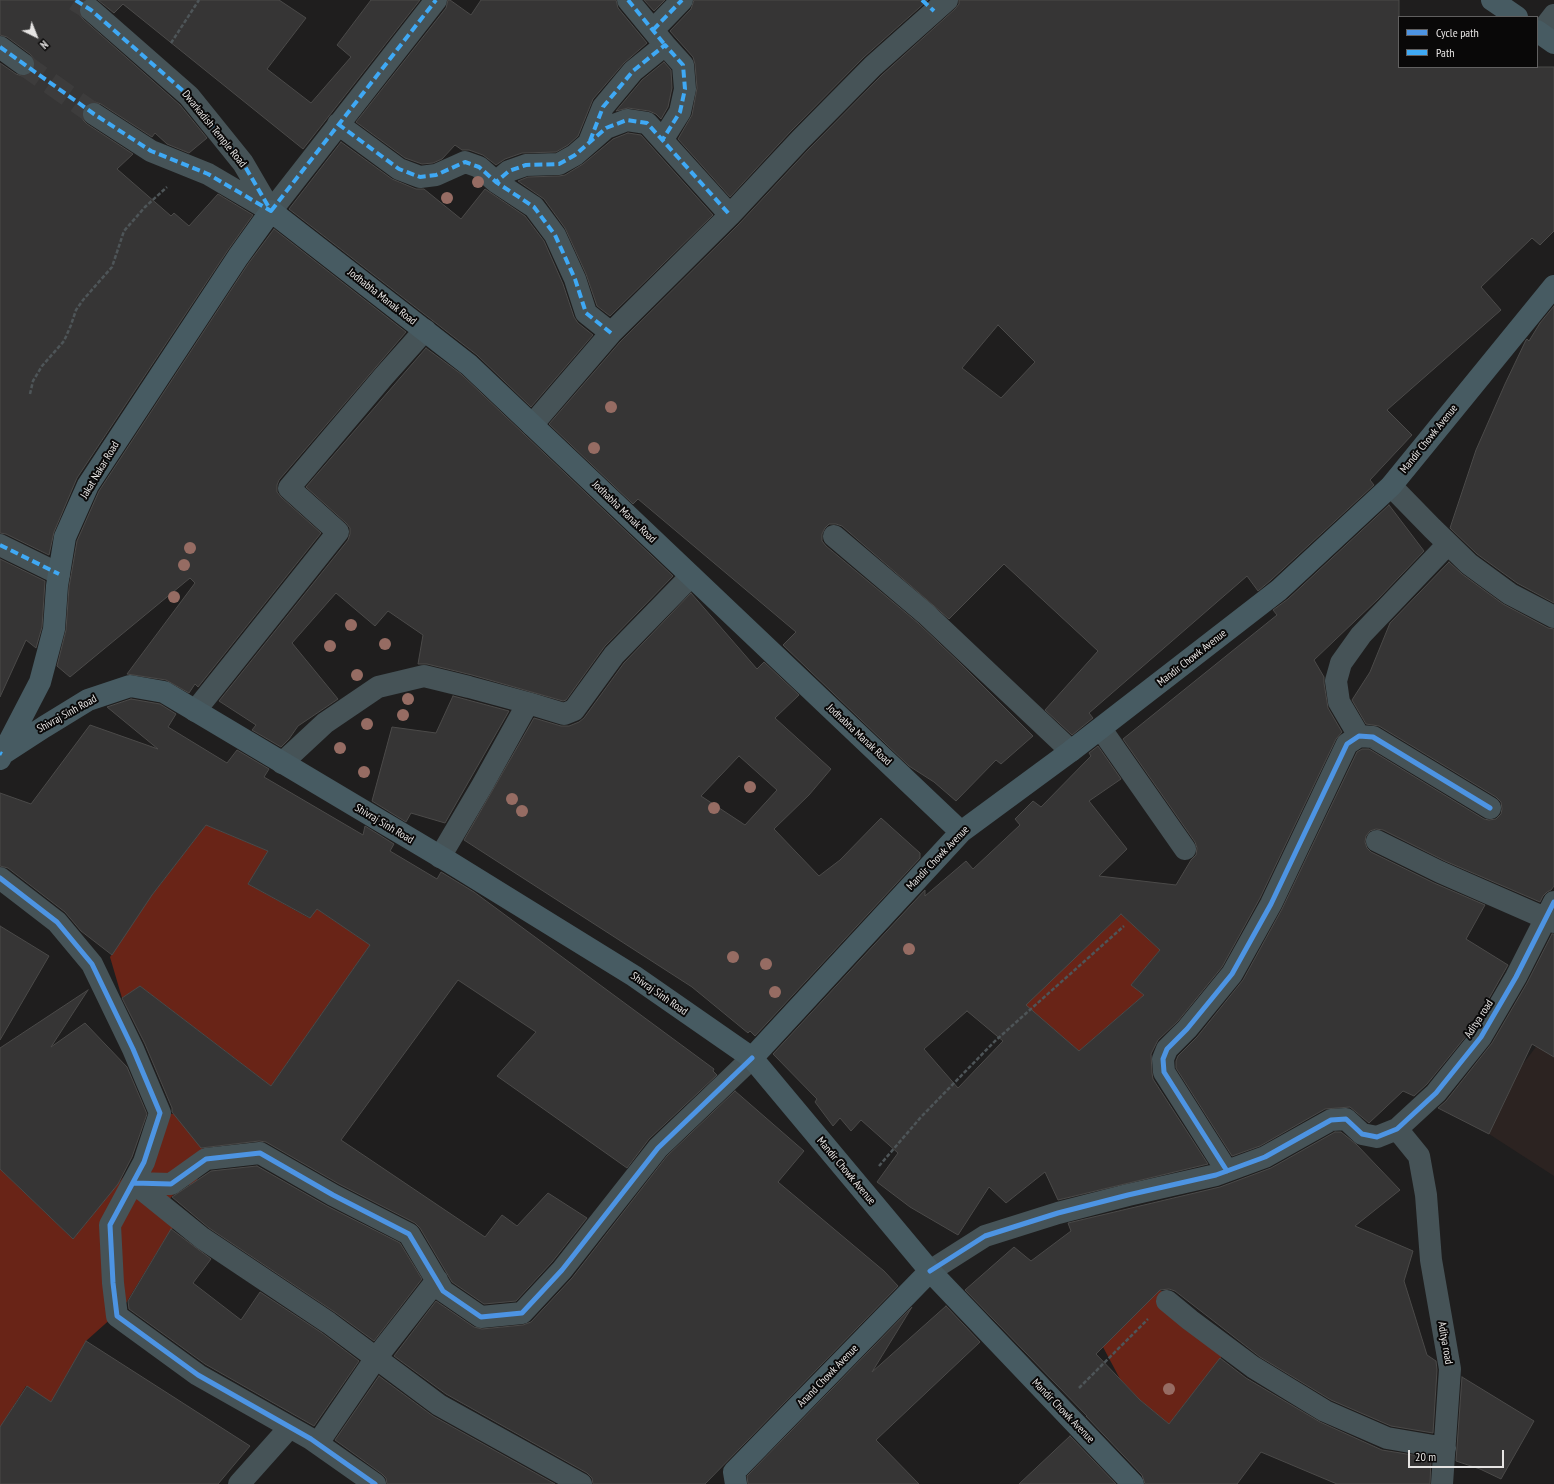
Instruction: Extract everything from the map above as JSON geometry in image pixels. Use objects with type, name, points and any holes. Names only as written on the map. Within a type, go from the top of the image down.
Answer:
[{"type":"main road","points":[[1492,0],[1516,16]]},
{"type":"main road","name":"Jodhabha Manak Road","points":[[271,210],[469,365],[960,832]]},
{"type":"main road","name":"Jakat Nakar Road","points":[[1,756],[40,682],[54,629],[57,586],[65,537],[88,485],[238,257],[271,210]]},
{"type":"main road","name":"Mandir Chowk Avenue","points":[[1133,1484],[930,1272],[752,1058],[960,832],[1071,752],[1279,590],[1391,486],[1554,286]]},
{"type":"main road","name":"Shivraj Sinh Road","points":[[1,756],[88,700],[130,686],[164,692],[440,857],[634,976],[752,1058]]},
{"type":"main road","name":"Anand Chowk Avenue","points":[[736,1484],[734,1472],[930,1272]]},
{"type":"street","points":[[94,114],[151,151],[208,174],[271,210],[436,0]]},
{"type":"street","points":[[628,0],[683,65],[685,89],[680,112],[663,139]]},
{"type":"street","points":[[589,143],[603,107],[659,38],[682,0]]},
{"type":"street","points":[[532,425],[611,333],[730,215],[800,140],[934,4]]},
{"type":"street","name":"Dwarkadish Temple Road","points":[[92,10],[189,96],[242,163],[271,210]]},
{"type":"street","points":[[1544,36],[1554,15]]},
{"type":"street","points":[[0,47],[22,64]]},
{"type":"street","points":[[496,182],[509,171],[526,165],[559,164],[575,155],[606,128],[627,120],[647,123],[730,215]]},
{"type":"street","points":[[338,124],[399,169],[420,177],[436,175],[465,162],[479,167],[496,182],[534,207],[555,235],[575,279],[586,313],[611,333]]},
{"type":"street","points":[[195,711],[338,532],[289,488],[425,330]]},
{"type":"street","points":[[1391,486],[1469,564],[1510,594],[1554,617]]},
{"type":"street","points":[[834,536],[926,614],[1071,752]]},
{"type":"street","points":[[1359,736],[1339,702],[1336,681],[1341,664],[1361,635],[1448,544]]},
{"type":"street","points":[[0,545],[59,574]]},
{"type":"street","points":[[282,763],[325,723],[378,686],[424,676],[564,714],[574,710],[614,655],[691,576]]},
{"type":"street","points":[[440,857],[528,703]]},
{"type":"street","points":[[1101,729],[1185,849]]},
{"type":"street","points":[[1227,1171],[1164,1072],[1163,1059],[1167,1049],[1187,1029],[1232,974],[1271,904],[1347,744],[1359,736],[1373,737],[1490,808]]},
{"type":"street","points":[[1376,841],[1447,875],[1551,914]]},
{"type":"street","points":[[0,878],[57,922],[92,964],[134,1049],[160,1113],[144,1162],[110,1225],[113,1283],[117,1316],[198,1375],[318,1443],[375,1484]]},
{"type":"street","name":"Aditya road","points":[[1442,1484],[1450,1369],[1431,1260],[1426,1195],[1419,1156],[1397,1129],[1436,1093],[1481,1037],[1551,914]]},
{"type":"street","points":[[134,1182],[171,1184],[206,1159],[260,1153],[333,1195],[409,1234],[444,1291],[481,1317],[522,1313],[562,1270],[658,1148],[752,1058]]},
{"type":"street","points":[[930,1272],[985,1236],[1058,1213],[1216,1175],[1265,1156],[1331,1120],[1346,1119],[1362,1134],[1378,1137],[1397,1129]]},
{"type":"street","points":[[134,1182],[202,1238],[329,1323],[439,1405],[580,1484]]},
{"type":"street","points":[[318,1443],[376,1358],[437,1280]]},
{"type":"street","points":[[1167,1301],[1253,1367],[1325,1410],[1388,1438],[1445,1448]]},
{"type":"street","points":[[239,1484],[290,1427]]},
{"type":"path","points":[[155,66],[199,0]]},
{"type":"path","points":[[30,394],[32,381],[42,366],[64,341],[72,325],[76,310],[112,267],[124,231],[145,207],[172,183],[183,164]]},
{"type":"path","points":[[862,1190],[878,1166],[921,1117],[995,1042],[1124,926]]},
{"type":"path","points":[[1059,1407],[1167,1301]]},
{"type":"shaded area","points":[[206,825],[268,851],[248,884],[309,918],[317,909],[370,945],[271,1086],[140,986],[122,998],[110,957],[152,895]]},
{"type":"shaded area","points":[[1121,914],[1160,950],[1131,985],[1144,995],[1079,1051],[1025,1005]]},
{"type":"shaded area","points":[[1554,1023],[1554,1176],[1489,1134],[1523,1064]]},
{"type":"shaded area","points":[[160,1113],[174,1114],[203,1149],[206,1159],[194,1187],[184,1182],[168,1201],[183,1214],[165,1239],[123,1308],[86,1341],[51,1402],[26,1386],[0,1428],[0,1169],[73,1239],[130,1169]]},
{"type":"shaded area","points":[[1160,1290],[1230,1340],[1223,1355],[1169,1424],[1140,1400],[1120,1379],[1103,1347]]},
{"type":"building","points":[[0,0],[84,0],[81,2],[79,8],[79,14],[83,19],[180,105],[207,138],[189,153],[167,144],[155,133],[152,137],[101,104],[95,102],[89,103],[84,107],[82,113],[83,120],[133,154],[117,169],[171,216],[174,213],[189,226],[218,194],[253,215],[228,250],[77,478],[54,532],[49,555],[6,534],[0,533],[0,63],[16,74],[22,76],[33,72],[35,65],[34,59],[30,54],[7,37],[0,35]]},
{"type":"building","points":[[98,0],[279,0],[306,18],[267,69],[311,103],[351,57],[337,45],[371,0],[420,0],[303,149],[123,4],[114,13]]},
{"type":"building","points":[[448,0],[471,15],[481,0],[616,0],[618,8],[647,43],[624,63],[593,99],[578,136],[568,145],[556,152],[522,153],[505,159],[496,165],[483,155],[469,150],[462,150],[455,145],[442,159],[433,163],[422,164],[405,158],[356,122],[446,8]]},
{"type":"building","points":[[644,0],[665,0],[654,11]]},
{"type":"building","points":[[694,0],[928,0],[864,57],[791,131],[730,197],[678,139],[692,115],[697,88],[693,57],[670,31],[691,9]]},
{"type":"building","points":[[959,0],[1399,0],[1398,68],[1554,67],[1554,231],[1540,245],[1532,238],[1481,287],[1501,310],[1387,410],[1412,435],[1370,480],[1374,485],[1271,580],[1258,591],[1247,576],[1089,713],[1093,718],[1072,735],[1045,710],[1098,651],[1004,564],[949,619],[842,526],[829,524],[825,528],[822,534],[822,541],[826,546],[918,623],[1033,736],[1001,764],[996,760],[956,801],[934,782],[909,766],[783,645],[796,632],[638,499],[633,504],[549,424],[620,342],[739,224],[809,149],[882,75],[959,4]],"holes":[[[998,325],[1035,362],[1001,398],[962,368]]]},
{"type":"building","points":[[664,62],[671,70],[672,88],[668,107],[661,119],[656,114],[649,111],[628,108],[616,111],[642,80]]},
{"type":"building","points":[[628,133],[641,135],[713,215],[610,316],[597,306],[586,274],[565,228],[544,199],[518,181],[528,177],[565,175],[583,164],[613,139]]},
{"type":"building","points":[[341,142],[392,179],[416,189],[424,189],[461,219],[485,189],[525,216],[544,241],[563,284],[574,317],[578,323],[593,335],[531,407],[477,355],[289,209]]},
{"type":"building","points":[[274,229],[406,332],[279,480],[277,492],[321,533],[198,687],[195,684],[189,693],[166,680],[127,674],[195,583],[190,578],[70,677],[57,666],[66,630],[69,587],[77,541],[99,491],[248,264]]},
{"type":"building","points":[[1554,306],[1554,603],[1517,583],[1477,554],[1450,528],[1476,450],[1505,384],[1526,340],[1527,339],[1529,341],[1540,323]]},
{"type":"building","points":[[426,348],[461,374],[673,576],[605,646],[566,700],[563,701],[472,675],[427,664],[418,664],[423,635],[388,611],[375,626],[336,593],[292,643],[338,699],[298,726],[281,747],[252,730],[256,725],[219,701],[348,540],[350,528],[306,487]]},
{"type":"building","points":[[1389,505],[1424,551],[1378,599],[1314,660],[1324,677],[1328,708],[1342,732],[1336,739],[1260,898],[1222,967],[1178,1021],[1158,1040],[1151,1054],[1153,1079],[1208,1164],[1058,1200],[1045,1172],[1006,1203],[989,1187],[958,1235],[910,1207],[877,1182],[898,1153],[861,1120],[851,1131],[840,1118],[833,1126],[815,1102],[817,1099],[773,1054],[925,890],[925,896],[966,861],[973,869],[1020,825],[1015,819],[1033,801],[1041,807],[1091,756],[1089,753],[1098,746],[1121,779],[1089,801],[1127,849],[1099,876],[1176,885],[1191,860],[1196,855],[1197,848],[1195,842],[1123,739],[1277,615],[1273,610],[1288,599]],"holes":[[[1121,914],[1160,950],[1131,985],[1144,995],[1079,1051],[1026,1005]],[[967,1011],[1003,1041],[958,1088],[924,1049]]]},
{"type":"building","points":[[0,559],[45,581],[42,627],[36,648],[26,640],[0,697]]},
{"type":"building","points":[[1449,562],[1462,574],[1503,604],[1548,628],[1554,629],[1554,886],[1543,896],[1540,902],[1445,861],[1383,830],[1376,829],[1370,831],[1366,836],[1365,842],[1367,848],[1371,852],[1434,883],[1485,905],[1466,939],[1508,965],[1471,1030],[1427,1084],[1414,1096],[1403,1091],[1369,1123],[1350,1107],[1325,1109],[1260,1146],[1232,1156],[1176,1068],[1176,1061],[1178,1056],[1197,1037],[1243,980],[1282,909],[1357,752],[1362,749],[1369,749],[1484,819],[1496,819],[1501,814],[1501,802],[1496,797],[1379,726],[1366,724],[1352,700],[1370,672],[1390,623]]},
{"type":"building","points":[[691,593],[757,669],[764,662],[799,695],[775,718],[831,769],[809,795],[774,829],[819,876],[840,860],[881,818],[920,853],[920,858],[755,1036],[750,1031],[748,1033],[692,987],[464,840],[534,718],[561,726],[569,726],[579,722],[584,718],[624,663]],"holes":[[[739,756],[777,790],[745,825],[701,796]]]},
{"type":"building","points":[[453,696],[509,711],[445,823],[411,813],[406,822],[372,801],[392,727],[436,733]]},
{"type":"building","points":[[131,699],[160,704],[176,714],[168,727],[227,763],[237,750],[269,769],[264,777],[363,835],[365,826],[394,844],[390,851],[437,879],[441,872],[474,892],[714,1069],[713,1071],[717,1075],[649,1139],[627,1168],[497,1076],[536,1032],[458,980],[341,1140],[485,1237],[502,1215],[517,1226],[548,1193],[587,1218],[552,1262],[516,1301],[484,1304],[452,1282],[420,1228],[415,1223],[339,1184],[266,1142],[259,1141],[201,1148],[172,1112],[172,1108],[145,1044],[122,998],[140,986],[271,1086],[370,945],[317,909],[310,918],[248,884],[268,851],[206,825],[152,895],[112,955],[81,931],[65,912],[8,868],[0,866],[0,793],[31,804],[90,725],[158,749],[107,707]]},
{"type":"building","points":[[0,926],[49,956],[0,1040]]},
{"type":"building","points":[[1552,934],[1554,934],[1554,1057],[1532,1044],[1489,1134],[1438,1108],[1446,1101],[1492,1043],[1527,983]]},
{"type":"building","points":[[88,990],[51,1047],[85,1023],[127,1067],[147,1114],[132,1157],[118,1184],[73,1239],[0,1169],[0,1048]]},
{"type":"building","points":[[735,1091],[804,1151],[778,1182],[884,1271],[898,1286],[705,1484],[593,1484],[592,1478],[587,1473],[446,1394],[394,1356],[436,1301],[474,1327],[482,1329],[523,1325],[531,1322],[572,1278],[667,1156]]},
{"type":"building","points":[[1335,1132],[1341,1132],[1356,1144],[1400,1190],[1355,1226],[1413,1251],[1404,1281],[1427,1355],[1436,1361],[1437,1370],[1433,1433],[1391,1426],[1331,1400],[1260,1357],[1175,1291],[1169,1289],[1160,1290],[1096,1354],[1140,1400],[1169,1424],[1220,1358],[1246,1378],[1320,1422],[1382,1450],[1431,1458],[1430,1484],[1337,1484],[1261,1452],[1237,1484],[1145,1484],[1142,1475],[965,1290],[1014,1247],[1031,1261],[1071,1231],[1068,1223],[1220,1187],[1271,1168]]},
{"type":"building","points":[[257,1166],[327,1206],[400,1243],[422,1279],[374,1341],[336,1313],[209,1228],[172,1197],[211,1171]]},
{"type":"building","points":[[171,1229],[211,1259],[193,1283],[241,1320],[260,1292],[322,1333],[359,1361],[314,1426],[205,1364],[129,1309],[128,1301]]},
{"type":"building","points":[[946,1306],[980,1342],[876,1440],[919,1484],[748,1484],[747,1476],[912,1307],[872,1372]]},
{"type":"building","points":[[86,1341],[250,1446],[218,1484],[0,1484],[0,1427],[27,1386],[51,1402]]},
{"type":"building","points":[[379,1376],[433,1416],[555,1484],[387,1484],[386,1478],[382,1474],[335,1440]]},
{"type":"building","points":[[1462,1377],[1534,1421],[1501,1479],[1480,1469],[1456,1461]]},
{"type":"building","points":[[1070,1436],[1116,1484],[1019,1484]]},
{"type":"tunnel","points":[[75,0],[91,10]]},
{"type":"tunnel","points":[[23,64],[94,114]]},
{"type":"marked path","points":[[0,47],[94,114],[151,151],[208,174],[271,211],[243,163],[189,96],[91,10],[75,0]]},
{"type":"marked path","points":[[271,211],[436,0]]},
{"type":"marked path","points":[[628,0],[665,45]]},
{"type":"marked path","points":[[653,30],[682,0]]},
{"type":"marked path","points":[[922,0],[934,11]]},
{"type":"marked path","points":[[590,141],[603,107],[633,71],[665,45],[683,65],[685,89],[680,112],[663,139]]},
{"type":"marked path","points":[[611,333],[586,313],[575,279],[555,235],[534,207],[496,182],[509,171],[526,165],[559,164],[575,155],[606,128],[627,120],[647,123],[730,215]]},
{"type":"marked path","points":[[338,124],[399,169],[420,177],[436,175],[465,162],[479,167],[496,182]]},
{"type":"marked path","points":[[0,545],[59,574]]},
{"type":"cycle path","points":[[1227,1171],[1164,1072],[1163,1059],[1167,1049],[1187,1029],[1232,974],[1271,904],[1347,744],[1359,736],[1373,737],[1490,808]]},
{"type":"cycle path","points":[[0,878],[57,922],[92,964],[133,1049],[160,1113],[144,1162],[110,1225],[113,1283],[117,1316],[198,1375],[311,1439],[375,1484]]},
{"type":"cycle path","points":[[930,1271],[985,1236],[1058,1213],[1216,1175],[1265,1157],[1331,1120],[1346,1119],[1362,1134],[1377,1137],[1397,1129],[1436,1093],[1481,1037],[1516,977],[1554,902]]},
{"type":"cycle path","points":[[134,1183],[171,1184],[206,1159],[260,1153],[333,1195],[409,1234],[443,1291],[481,1317],[522,1313],[562,1270],[658,1148],[752,1058]]}]
